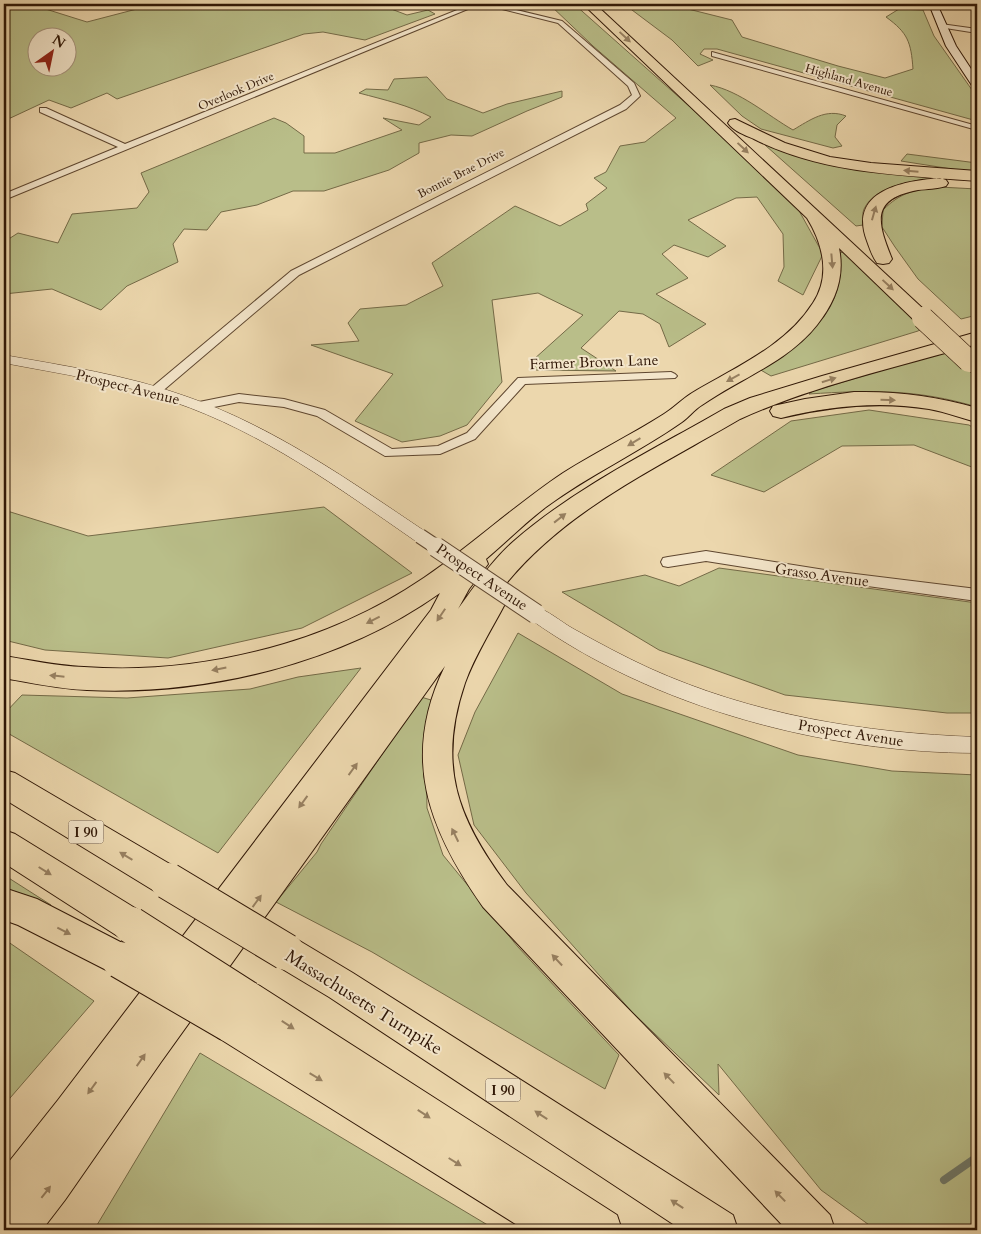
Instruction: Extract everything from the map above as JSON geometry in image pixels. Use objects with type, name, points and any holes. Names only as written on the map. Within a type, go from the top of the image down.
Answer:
[{"type":"highway","points":[[589,4],[814,216],[932,315]]},
{"type":"highway","points":[[604,4],[692,84]]},
{"type":"highway","points":[[975,359],[932,315],[883,259],[729,117],[777,145],[822,159],[870,167],[977,176]]},
{"type":"highway","points":[[883,259],[875,240],[871,218],[874,208],[881,200],[894,192],[920,185],[947,183],[977,186]]},
{"type":"highway","points":[[814,216],[829,243],[833,267],[830,286],[817,312],[800,332],[773,353],[694,400],[675,417],[543,498],[511,541],[444,704],[437,762],[441,795],[452,830],[472,867],[495,896],[815,1230]]},
{"type":"highway","points":[[675,417],[817,369],[977,322]]},
{"type":"highway","points":[[4,667],[77,678],[126,679],[200,672],[250,663],[331,638],[397,608],[425,590],[732,414],[784,394],[977,338]]},
{"type":"highway","points":[[703,430],[749,423],[795,407],[847,400],[914,402],[945,406],[977,415]]},
{"type":"highway","points":[[4,1200],[72,1114],[404,666],[444,611],[460,582],[511,541]]},
{"type":"highway","points":[[16,1230],[51,1186],[148,1049],[421,677],[502,570],[511,541]]},
{"type":"highway","name":"Massachusetts Turnpike","points":[[4,783],[342,985],[718,1230]]},
{"type":"highway","points":[[4,845],[131,925],[238,1012],[562,1230]]},
{"type":"highway","points":[[4,904],[25,911],[120,960],[238,1012],[602,1230]]},
{"type":"main road","points":[[933,4],[951,46],[977,85]]},
{"type":"street","name":"Overlook Drive","points":[[4,197],[477,4]]},
{"type":"street","name":"Bonnie Brae Drive","points":[[155,391],[243,315],[296,273],[623,106],[635,98],[636,94],[631,85],[560,22],[484,4]]},
{"type":"street","points":[[941,26],[977,31]]},
{"type":"street","name":"Highland Avenue","points":[[715,54],[977,128]]},
{"type":"street","points":[[44,110],[126,148]]},
{"type":"street","name":"Prospect Avenue","points":[[4,358],[155,391],[230,419],[328,475],[576,639],[644,674],[694,695],[736,710],[789,724],[866,738],[977,745]]},
{"type":"street","name":"Farmer Brown Lane","points":[[199,406],[239,398],[284,403],[320,413],[390,453],[440,450],[471,436],[522,381],[671,376]]},
{"type":"street","name":"Grasso Avenue","points":[[668,562],[706,556],[831,576],[977,595]]},
{"type":"green space","points":[[4,4],[39,4],[36,6],[87,22],[156,4],[241,4],[257,6],[284,4],[378,4],[407,15],[428,10],[435,14],[365,40],[323,32],[304,34],[117,99],[107,93],[71,108],[49,100],[4,121]]},
{"type":"green space","points":[[549,4],[574,4],[725,138],[797,207],[823,254],[803,295],[778,281],[784,267],[783,234],[757,197],[736,198],[688,220],[726,246],[708,257],[674,245],[662,254],[688,278],[656,294],[706,324],[669,347],[660,324],[643,314],[619,311],[581,348],[616,371],[536,370],[533,360],[583,315],[538,293],[492,300],[502,382],[467,425],[440,436],[402,442],[355,421],[393,374],[311,345],[359,341],[348,323],[360,309],[406,305],[443,286],[432,263],[515,206],[560,226],[588,210],[586,204],[607,188],[594,178],[606,172],[620,146],[645,142],[676,118],[593,46]]},
{"type":"green space","points":[[624,4],[668,4],[732,20],[742,37],[885,78],[913,69],[911,52],[904,33],[886,17],[899,9],[923,10],[934,36],[977,97],[977,121],[717,49],[704,49],[700,54],[713,60],[698,66],[672,40]]},
{"type":"green space","points":[[427,77],[447,99],[483,113],[507,104],[562,91],[562,97],[472,136],[451,135],[419,143],[419,153],[389,170],[324,191],[293,191],[257,205],[221,212],[207,230],[184,229],[173,244],[178,262],[127,286],[101,310],[52,289],[4,294],[4,266],[7,262],[4,259],[4,242],[18,233],[58,243],[72,214],[137,208],[149,192],[141,173],[274,118],[286,123],[304,136],[304,153],[335,153],[402,130],[383,118],[419,125],[431,117],[405,106],[359,93],[366,89],[388,90],[394,79]]},
{"type":"green space","points":[[710,85],[732,92],[793,130],[825,114],[832,113],[846,116],[837,125],[835,137],[842,146],[833,148],[761,129],[742,116]]},
{"type":"green space","points":[[767,143],[789,153],[947,178],[914,181],[889,188],[870,200],[864,209],[863,225],[856,226],[765,145]]},
{"type":"green space","points":[[907,154],[977,163],[977,173],[901,161]]},
{"type":"green space","points":[[939,187],[977,189],[977,315],[961,319],[918,279],[882,227],[883,210],[896,199],[915,191]]},
{"type":"green space","points":[[843,252],[923,328],[771,376],[759,369],[792,347],[819,323],[829,309],[836,293],[840,275],[840,253]]},
{"type":"green space","points":[[946,351],[977,378],[977,407],[934,397],[894,392],[809,394],[813,391]]},
{"type":"green space","points":[[869,410],[969,425],[977,430],[977,469],[914,445],[842,446],[764,492],[711,475],[791,421]]},
{"type":"green space","points":[[324,507],[412,573],[302,628],[168,658],[45,650],[4,640],[4,510],[88,536]]},
{"type":"green space","points":[[719,568],[977,603],[977,713],[947,713],[785,695],[659,650],[562,592],[645,575],[679,586]]},
{"type":"green space","points":[[518,633],[622,694],[798,755],[892,771],[977,775],[977,1230],[876,1230],[821,1190],[718,1064],[719,1095],[632,1012],[526,893],[474,825],[458,755],[475,712]]},
{"type":"green space","points":[[361,668],[218,853],[4,731],[4,714],[22,695],[127,698],[250,689],[298,677]]},
{"type":"green space","points":[[421,697],[431,700],[426,747],[427,808],[443,855],[518,947],[619,1055],[605,1089],[372,952],[276,902],[317,852]]},
{"type":"green space","points":[[4,875],[51,905],[50,907],[4,888]]},
{"type":"green space","points":[[4,939],[94,1001],[4,1105]]},
{"type":"green space","points":[[200,1053],[496,1230],[94,1230]]},
{"type":"waterway","points":[[944,1180],[977,1157]]}]
